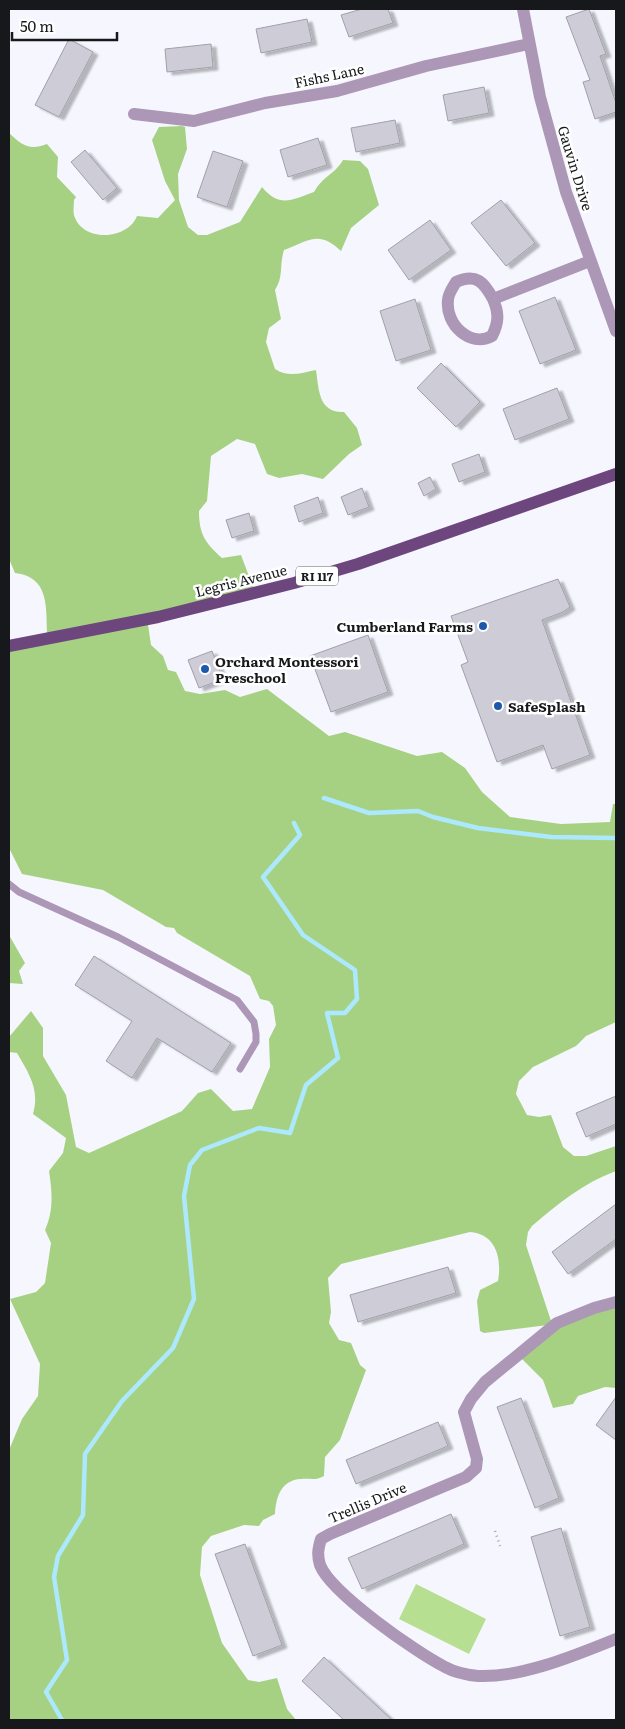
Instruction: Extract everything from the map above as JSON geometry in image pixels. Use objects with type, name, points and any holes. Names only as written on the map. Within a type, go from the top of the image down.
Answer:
[{"type":"main road","name":"Legris Avenue","points":[[9,646],[158,618],[294,583],[358,564],[616,474]]},
{"type":"street","name":"Gauvin Drive","points":[[523,9],[552,144],[590,261],[616,331]]},
{"type":"street","name":"Fishs Lane","points":[[134,114],[194,121],[265,103],[337,91],[426,66],[529,44]]},
{"type":"street","points":[[493,299],[590,261]]},
{"type":"street","points":[[470,277],[477,278],[484,282],[493,299],[498,312],[498,325],[492,336],[477,340],[467,337],[453,322],[447,300],[456,282],[470,277]]},
{"type":"street","name":"Trellis Drive","points":[[616,1302],[594,1308],[557,1323],[484,1382],[471,1398],[464,1412],[478,1459],[476,1468],[471,1473],[466,1477],[330,1534],[321,1539],[317,1551],[320,1565],[338,1588],[402,1639],[446,1668],[477,1676],[514,1673],[534,1668],[616,1639]]},
{"type":"lane","points":[[9,884],[19,892],[118,937],[236,1000],[254,1022],[256,1034],[253,1049],[240,1069]]},
{"type":"path","points":[[495,1531],[500,1546]]},
{"type":"green space","points":[[159,127],[185,127],[187,149],[178,174],[179,200],[188,227],[198,235],[207,235],[240,222],[262,187],[268,194],[280,200],[292,199],[314,192],[321,182],[343,160],[360,161],[368,169],[379,205],[351,228],[341,251],[320,239],[308,240],[284,250],[280,280],[275,290],[281,319],[269,328],[266,342],[275,369],[280,372],[290,374],[316,370],[321,398],[329,409],[344,412],[357,428],[362,445],[349,454],[323,479],[302,474],[279,478],[267,474],[255,444],[237,439],[211,456],[207,501],[199,511],[200,526],[207,543],[222,558],[241,555],[253,587],[147,618],[151,645],[163,656],[168,670],[176,672],[185,691],[200,694],[225,690],[240,697],[267,689],[329,736],[345,732],[417,756],[442,752],[465,768],[482,792],[510,817],[561,824],[610,822],[613,804],[616,804],[616,1022],[586,1036],[576,1046],[533,1067],[519,1081],[516,1094],[527,1115],[539,1117],[551,1115],[563,1147],[574,1156],[586,1156],[616,1146],[616,1171],[582,1188],[561,1202],[532,1226],[528,1232],[526,1245],[552,1324],[616,1301],[616,1388],[605,1387],[578,1396],[573,1404],[553,1408],[543,1380],[519,1356],[548,1325],[484,1333],[480,1331],[477,1301],[480,1290],[498,1281],[499,1272],[498,1256],[491,1242],[486,1237],[470,1232],[341,1264],[328,1278],[331,1312],[329,1323],[339,1340],[351,1343],[360,1365],[366,1370],[340,1440],[325,1457],[324,1476],[289,1482],[278,1496],[275,1514],[263,1520],[259,1526],[244,1525],[211,1536],[202,1547],[200,1575],[222,1643],[248,1680],[259,1682],[277,1678],[287,1709],[296,1720],[9,1720],[9,1450],[22,1419],[38,1396],[40,1364],[10,1299],[36,1292],[45,1283],[51,1243],[45,1230],[51,1208],[49,1171],[63,1153],[66,1138],[33,1114],[35,1097],[32,1082],[17,1053],[9,1052],[9,1037],[31,1011],[43,1028],[43,1056],[66,1095],[76,1147],[89,1153],[182,1111],[198,1093],[211,1089],[233,1111],[252,1109],[270,1067],[269,1039],[276,1025],[273,1006],[269,1001],[260,999],[250,976],[177,933],[174,928],[166,927],[103,890],[22,874],[9,848],[9,645],[47,633],[45,603],[40,587],[34,580],[15,573],[9,559],[9,133],[26,146],[35,147],[47,144],[58,157],[57,177],[76,197],[74,200],[74,215],[79,224],[95,234],[105,235],[115,234],[124,230],[132,224],[137,216],[158,218],[175,200],[165,181],[152,140]]},
{"type":"green space","points":[[9,935],[25,963],[19,971],[23,984],[9,983]]},
{"type":"green space","points":[[416,1584],[486,1619],[469,1654],[399,1619]]},
{"type":"building","points":[[362,9],[388,9],[393,23],[349,37],[341,15]]},
{"type":"building","points":[[589,9],[606,54],[600,56],[616,103],[616,112],[595,119],[583,82],[590,80],[566,17]]},
{"type":"building","points":[[307,19],[312,42],[261,53],[256,29]]},
{"type":"building","points":[[69,39],[93,52],[59,117],[35,105]]},
{"type":"building","points":[[211,44],[213,67],[167,72],[165,49]]},
{"type":"building","points":[[484,87],[489,113],[448,121],[443,95]]},
{"type":"building","points":[[395,120],[400,143],[356,152],[351,128]]},
{"type":"building","points":[[318,138],[327,165],[288,177],[280,150]]},
{"type":"building","points":[[85,150],[117,188],[103,200],[71,162]]},
{"type":"building","points":[[213,151],[243,161],[227,207],[197,197]]},
{"type":"building","points":[[501,200],[535,243],[506,266],[471,223]]},
{"type":"building","points":[[430,220],[451,250],[409,280],[388,250]]},
{"type":"building","points":[[555,297],[576,350],[540,364],[519,311]]},
{"type":"building","points":[[415,299],[431,350],[396,361],[380,311]]},
{"type":"building","points":[[441,363],[480,402],[456,427],[417,388]]},
{"type":"building","points":[[557,388],[569,419],[515,440],[503,409]]},
{"type":"building","points":[[479,454],[485,472],[459,482],[452,464]]},
{"type":"building","points":[[430,477],[436,489],[424,496],[418,483]]},
{"type":"building","points":[[362,488],[369,507],[348,515],[341,497]]},
{"type":"building","points":[[318,497],[323,513],[299,522],[294,506]]},
{"type":"building","points":[[249,513],[254,531],[232,538],[226,520]]},
{"type":"building","points":[[558,579],[570,607],[563,612],[542,620],[590,755],[552,769],[543,745],[497,762],[461,665],[468,662],[451,616]]},
{"type":"building","points":[[368,635],[388,692],[331,712],[310,656]]},
{"type":"building","name":"Orchard Montessori Preschool","points":[[212,651],[223,679],[199,688],[188,660]]},
{"type":"building","points":[[94,956],[231,1043],[212,1072],[157,1038],[132,1078],[106,1061],[132,1021],[75,985]]},
{"type":"building","points":[[616,1096],[616,1124],[586,1137],[576,1113]]},
{"type":"building","points":[[616,1204],[616,1239],[568,1274],[552,1252]]},
{"type":"building","points":[[448,1267],[456,1293],[358,1322],[350,1295]]},
{"type":"building","points":[[616,1397],[616,1440],[596,1425]]},
{"type":"building","points":[[521,1398],[559,1498],[535,1508],[497,1407]]},
{"type":"building","points":[[438,1422],[448,1446],[356,1484],[346,1460]]},
{"type":"building","points":[[451,1514],[464,1544],[362,1589],[348,1558]]},
{"type":"building","points":[[561,1528],[590,1627],[560,1636],[531,1537]]},
{"type":"building","points":[[245,1544],[282,1645],[253,1656],[215,1554]]},
{"type":"building","points":[[324,1657],[392,1720],[344,1720],[302,1681]]},
{"type":"waterway","points":[[324,798],[369,813],[418,811],[433,817],[478,828],[551,837],[616,838]]},
{"type":"waterway","points":[[62,1720],[46,1692],[67,1660],[54,1577],[58,1556],[83,1515],[85,1454],[122,1401],[173,1348],[194,1299],[184,1196],[190,1165],[202,1150],[259,1128],[290,1133],[306,1085],[338,1058],[327,1013],[345,1013],[357,999],[355,970],[303,935],[263,877],[300,835],[294,823]]},
{"type":"place","name":"Cumberland Farms","points":[[483,626]]},
{"type":"place","name":"Orchard Montessori Preschool","points":[[205,669]]},
{"type":"place","name":"SafeSplash","points":[[498,706]]}]
